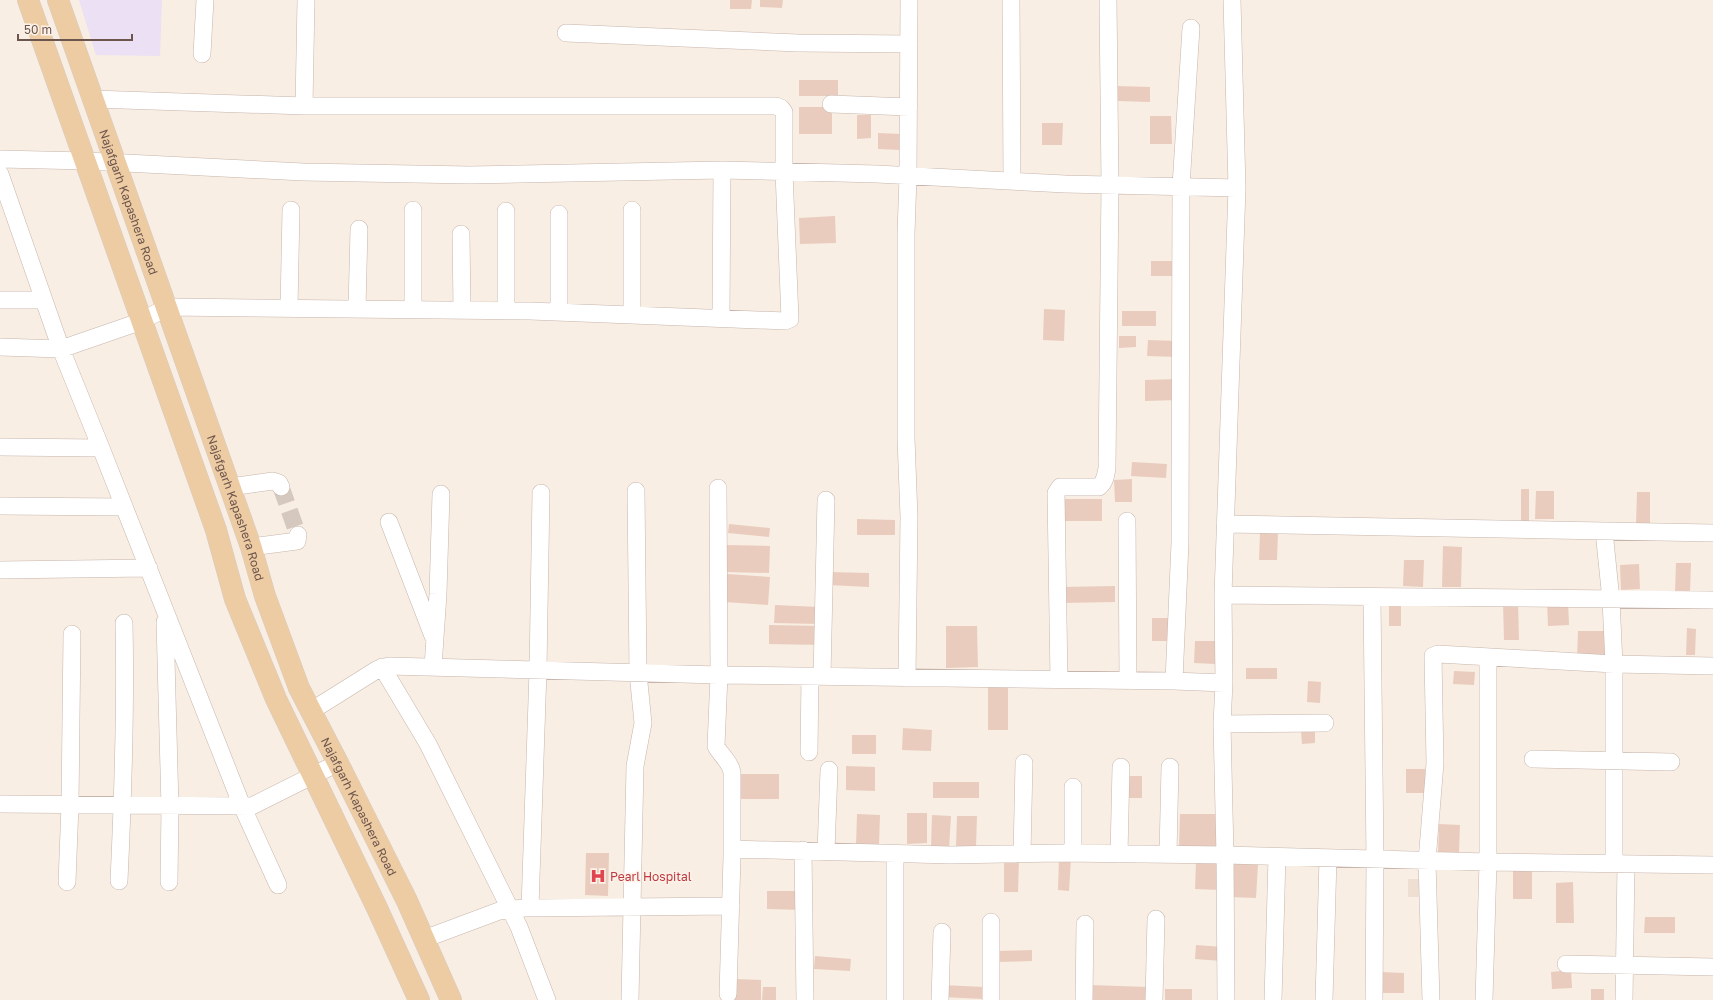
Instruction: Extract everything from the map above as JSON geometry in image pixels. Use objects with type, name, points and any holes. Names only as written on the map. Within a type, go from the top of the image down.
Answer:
[{"type":"main road","points":[[28,0],[216,530],[235,599],[276,699],[377,908],[419,1000]]},
{"type":"main road","name":"Najafgarh Kapashera Road","points":[[58,0],[251,547],[265,596],[299,688],[407,901],[451,1000]]},
{"type":"main road","points":[[276,699],[299,688]]},
{"type":"street","points":[[202,54],[205,0]]},
{"type":"street","points":[[304,106],[306,0]]},
{"type":"street","points":[[907,678],[909,517],[906,438],[906,234],[909,107],[909,0]]},
{"type":"street","points":[[1011,0],[1012,181]]},
{"type":"street","points":[[1059,680],[1056,494],[1060,487],[1099,487],[1103,484],[1107,468],[1110,185],[1108,0]]},
{"type":"street","points":[[1226,1000],[1222,724],[1224,683],[1223,595],[1237,188],[1232,0]]},
{"type":"street","points":[[1174,681],[1180,543],[1181,186],[1190,28]]},
{"type":"street","points":[[566,33],[798,43],[909,44]]},
{"type":"street","points":[[0,347],[61,349],[142,321],[166,307],[462,310],[559,312],[785,321],[790,319],[784,172],[784,112],[781,108],[776,106],[304,106],[93,99]]},
{"type":"street","points":[[831,104],[909,107]]},
{"type":"street","points":[[0,159],[86,161],[303,172],[470,174],[722,170],[1110,185],[1237,188]]},
{"type":"street","points":[[721,318],[722,170]]},
{"type":"street","points":[[0,174],[61,349],[242,806],[278,885]]},
{"type":"street","points":[[290,308],[292,210]]},
{"type":"street","points":[[413,210],[413,310]]},
{"type":"street","points":[[632,210],[632,315]]},
{"type":"street","points":[[506,211],[506,311]]},
{"type":"street","points":[[559,214],[559,312]]},
{"type":"street","points":[[357,309],[359,229]]},
{"type":"street","points":[[460,234],[462,310]]},
{"type":"street","points":[[0,300],[44,300]]},
{"type":"street","points":[[0,447],[101,448]]},
{"type":"street","points":[[230,487],[273,481],[279,483],[281,487]]},
{"type":"street","points":[[718,488],[719,675],[716,746],[720,754],[730,764],[732,772],[731,906],[728,994]]},
{"type":"street","points":[[630,1000],[635,766],[643,723],[638,673],[636,491]]},
{"type":"street","points":[[433,667],[438,594],[441,494]]},
{"type":"street","points":[[530,908],[538,670],[541,494]]},
{"type":"street","points":[[809,752],[816,676],[826,500]]},
{"type":"street","points":[[0,506],[124,507]]},
{"type":"street","points":[[1127,521],[1128,681]]},
{"type":"street","points":[[389,522],[435,640]]},
{"type":"street","points":[[1225,524],[1713,533]]},
{"type":"street","points":[[1604,531],[1611,600],[1614,664],[1614,760],[1620,864],[1624,1000]]},
{"type":"street","points":[[251,547],[291,543],[297,541],[298,535]]},
{"type":"street","points":[[0,570],[148,568]]},
{"type":"street","points":[[1223,595],[1713,600]]},
{"type":"street","points":[[1372,597],[1375,859],[1374,1000]]},
{"type":"street","points":[[164,609],[170,807],[169,882]]},
{"type":"street","points":[[119,881],[123,806],[125,668],[124,623]]},
{"type":"street","points":[[67,882],[70,805],[72,634]]},
{"type":"street","points":[[1431,1000],[1427,861],[1435,763],[1433,656],[1438,654],[1614,664],[1713,666]]},
{"type":"street","points":[[1484,1000],[1488,862],[1488,657]]},
{"type":"street","points":[[311,711],[382,667],[433,667],[719,675],[1174,681],[1224,683]]},
{"type":"street","points":[[382,667],[428,744],[519,927],[547,1000]]},
{"type":"street","points":[[1222,724],[1325,723]]},
{"type":"street","points":[[1533,759],[1671,762]]},
{"type":"street","points":[[0,804],[170,807],[252,806],[338,763]]},
{"type":"street","points":[[1022,854],[1024,763]]},
{"type":"street","points":[[1168,854],[1170,766]]},
{"type":"street","points":[[1119,854],[1121,767]]},
{"type":"street","points":[[826,851],[829,770]]},
{"type":"street","points":[[1072,853],[1073,788]]},
{"type":"street","points":[[732,849],[950,855],[1072,853],[1168,854],[1427,861],[1713,865]]},
{"type":"street","points":[[804,850],[804,1000]]},
{"type":"street","points":[[895,854],[895,1000]]},
{"type":"street","points":[[1273,1000],[1277,857]]},
{"type":"street","points":[[1324,1000],[1328,858]]},
{"type":"street","points":[[424,939],[500,911],[510,909],[731,906]]},
{"type":"street","points":[[1154,1000],[1156,919]]},
{"type":"street","points":[[991,922],[991,1000]]},
{"type":"street","points":[[1084,1000],[1085,924]]},
{"type":"street","points":[[940,1000],[942,932]]},
{"type":"street","points":[[1566,964],[1713,967]]},
{"type":"shaded area","points":[[79,0],[162,0],[160,56],[96,55]]},
{"type":"shaded area","points":[[1408,879],[1423,879],[1424,897],[1408,897]]},
{"type":"building","points":[[730,0],[752,0],[751,9],[730,9]]},
{"type":"building","points":[[760,0],[783,0],[782,8],[760,7]]},
{"type":"building","points":[[799,80],[838,80],[838,96],[799,96]]},
{"type":"building","points":[[1117,86],[1150,87],[1150,102],[1117,101]]},
{"type":"building","points":[[799,107],[832,107],[832,134],[799,134]]},
{"type":"building","points":[[857,115],[871,115],[871,138],[857,139]]},
{"type":"building","points":[[1150,116],[1171,116],[1172,144],[1150,144]]},
{"type":"building","points":[[1042,123],[1063,123],[1062,145],[1042,145]]},
{"type":"building","points":[[878,133],[902,134],[901,150],[878,149]]},
{"type":"building","points":[[835,216],[836,243],[800,244],[799,218]]},
{"type":"building","points":[[1151,261],[1178,261],[1178,276],[1151,276]]},
{"type":"building","points":[[1044,309],[1065,310],[1064,341],[1043,340]]},
{"type":"building","points":[[1122,311],[1156,311],[1156,326],[1122,326]]},
{"type":"building","points":[[1119,336],[1136,336],[1136,347],[1119,348]]},
{"type":"building","points":[[1148,340],[1177,341],[1177,357],[1147,356]]},
{"type":"building","points":[[1178,379],[1178,400],[1145,401],[1145,380]]},
{"type":"building","points":[[1132,462],[1167,464],[1166,478],[1131,476]]},
{"type":"building","points":[[1132,479],[1132,502],[1115,502],[1114,480]]},
{"type":"building","points":[[1521,489],[1529,489],[1529,521],[1521,521]]},
{"type":"building","points":[[1536,491],[1554,491],[1554,519],[1535,519]]},
{"type":"building","points":[[1637,492],[1650,492],[1650,524],[1636,524]]},
{"type":"building","points":[[1062,499],[1102,499],[1102,521],[1063,521]]},
{"type":"building","points":[[857,519],[895,520],[895,535],[857,535]]},
{"type":"building","points":[[729,524],[770,528],[769,537],[728,533]]},
{"type":"building","points":[[1260,532],[1278,532],[1277,560],[1259,560]]},
{"type":"building","points":[[726,545],[770,546],[769,573],[725,572]]},
{"type":"building","points":[[1443,546],[1462,547],[1461,587],[1442,587]]},
{"type":"building","points":[[1404,560],[1424,560],[1423,587],[1403,586]]},
{"type":"building","points":[[1676,563],[1691,563],[1690,592],[1675,592]]},
{"type":"building","points":[[1639,564],[1640,589],[1621,590],[1620,565]]},
{"type":"building","points":[[828,572],[869,573],[869,587],[828,585]]},
{"type":"building","points":[[727,574],[770,577],[768,605],[725,602]]},
{"type":"building","points":[[1115,586],[1115,602],[1061,603],[1061,587]]},
{"type":"building","points":[[1389,598],[1401,598],[1401,626],[1389,626]]},
{"type":"building","points":[[1568,600],[1569,625],[1548,626],[1547,601]]},
{"type":"building","points":[[1518,601],[1519,640],[1504,640],[1503,602]]},
{"type":"building","points":[[775,605],[819,607],[819,624],[774,623]]},
{"type":"building","points":[[1152,618],[1168,618],[1169,641],[1152,641]]},
{"type":"building","points":[[769,625],[823,626],[822,645],[769,644]]},
{"type":"building","points":[[946,626],[977,626],[978,667],[946,668]]},
{"type":"building","points":[[1687,628],[1696,629],[1695,655],[1686,655]]},
{"type":"building","points":[[1578,631],[1607,631],[1606,660],[1577,659]]},
{"type":"building","points":[[1195,641],[1216,641],[1215,664],[1194,663]]},
{"type":"building","points":[[1246,668],[1277,668],[1277,679],[1246,679]]},
{"type":"building","points":[[1454,671],[1475,672],[1474,685],[1453,684]]},
{"type":"building","points":[[1308,681],[1321,682],[1320,703],[1307,702]]},
{"type":"building","points":[[988,687],[1008,687],[1008,730],[988,730]]},
{"type":"building","points":[[903,728],[932,730],[931,751],[902,750]]},
{"type":"building","points":[[1301,731],[1315,731],[1315,743],[1302,744]]},
{"type":"building","points":[[852,735],[876,735],[876,754],[852,754]]},
{"type":"building","points":[[846,766],[875,767],[875,791],[846,790]]},
{"type":"building","points":[[1406,769],[1425,769],[1425,793],[1406,793]]},
{"type":"building","points":[[738,774],[779,774],[779,799],[738,799]]},
{"type":"building","points":[[1128,776],[1142,776],[1142,798],[1128,798]]},
{"type":"building","points":[[933,782],[979,782],[979,798],[933,798]]},
{"type":"building","points":[[907,813],[927,813],[927,843],[907,844]]},
{"type":"building","points":[[857,814],[880,815],[879,846],[856,845]]},
{"type":"building","points":[[1180,814],[1220,814],[1219,848],[1179,848]]},
{"type":"building","points":[[932,815],[951,816],[949,849],[931,848]]},
{"type":"building","points":[[957,816],[977,816],[976,847],[956,846]]},
{"type":"building","points":[[1439,824],[1460,825],[1459,853],[1438,853]]},
{"type":"building","points":[[586,853],[609,853],[608,896],[585,895]]},
{"type":"building","points":[[1059,857],[1071,858],[1069,891],[1058,890]]},
{"type":"building","points":[[1004,859],[1019,859],[1018,892],[1004,892]]},
{"type":"building","points":[[1196,860],[1222,860],[1221,890],[1195,889]]},
{"type":"building","points":[[1232,862],[1258,864],[1256,898],[1230,897]]},
{"type":"building","points":[[1513,865],[1532,865],[1532,899],[1513,899]]},
{"type":"building","points":[[1573,882],[1574,923],[1556,923],[1556,883]]},
{"type":"building","points":[[767,891],[803,891],[803,910],[767,909]]},
{"type":"building","points":[[1645,917],[1675,917],[1675,933],[1644,933]]},
{"type":"building","points":[[1196,945],[1223,947],[1222,961],[1195,959]]},
{"type":"building","points":[[1032,950],[1032,961],[996,962],[996,951]]},
{"type":"building","points":[[815,956],[851,959],[850,971],[814,969]]},
{"type":"building","points":[[1571,970],[1572,988],[1552,989],[1551,972]]},
{"type":"building","points":[[1381,972],[1404,973],[1404,993],[1380,993]]},
{"type":"building","points":[[735,979],[761,980],[761,1000],[734,1000]]},
{"type":"building","points":[[943,985],[984,987],[983,999],[942,997]]},
{"type":"building","points":[[1090,985],[1148,987],[1148,1000],[1090,1000]]},
{"type":"building","points":[[763,987],[776,987],[776,1000],[762,1000]]},
{"type":"building","points":[[1165,989],[1192,989],[1192,1000],[1165,1000]]},
{"type":"building","points":[[1591,989],[1604,989],[1604,1000],[1591,1000]]},
{"type":"tunnel","points":[[281,487],[298,535]]},
{"type":"place","name":"Pearl Hospital","points":[[598,876]]}]
